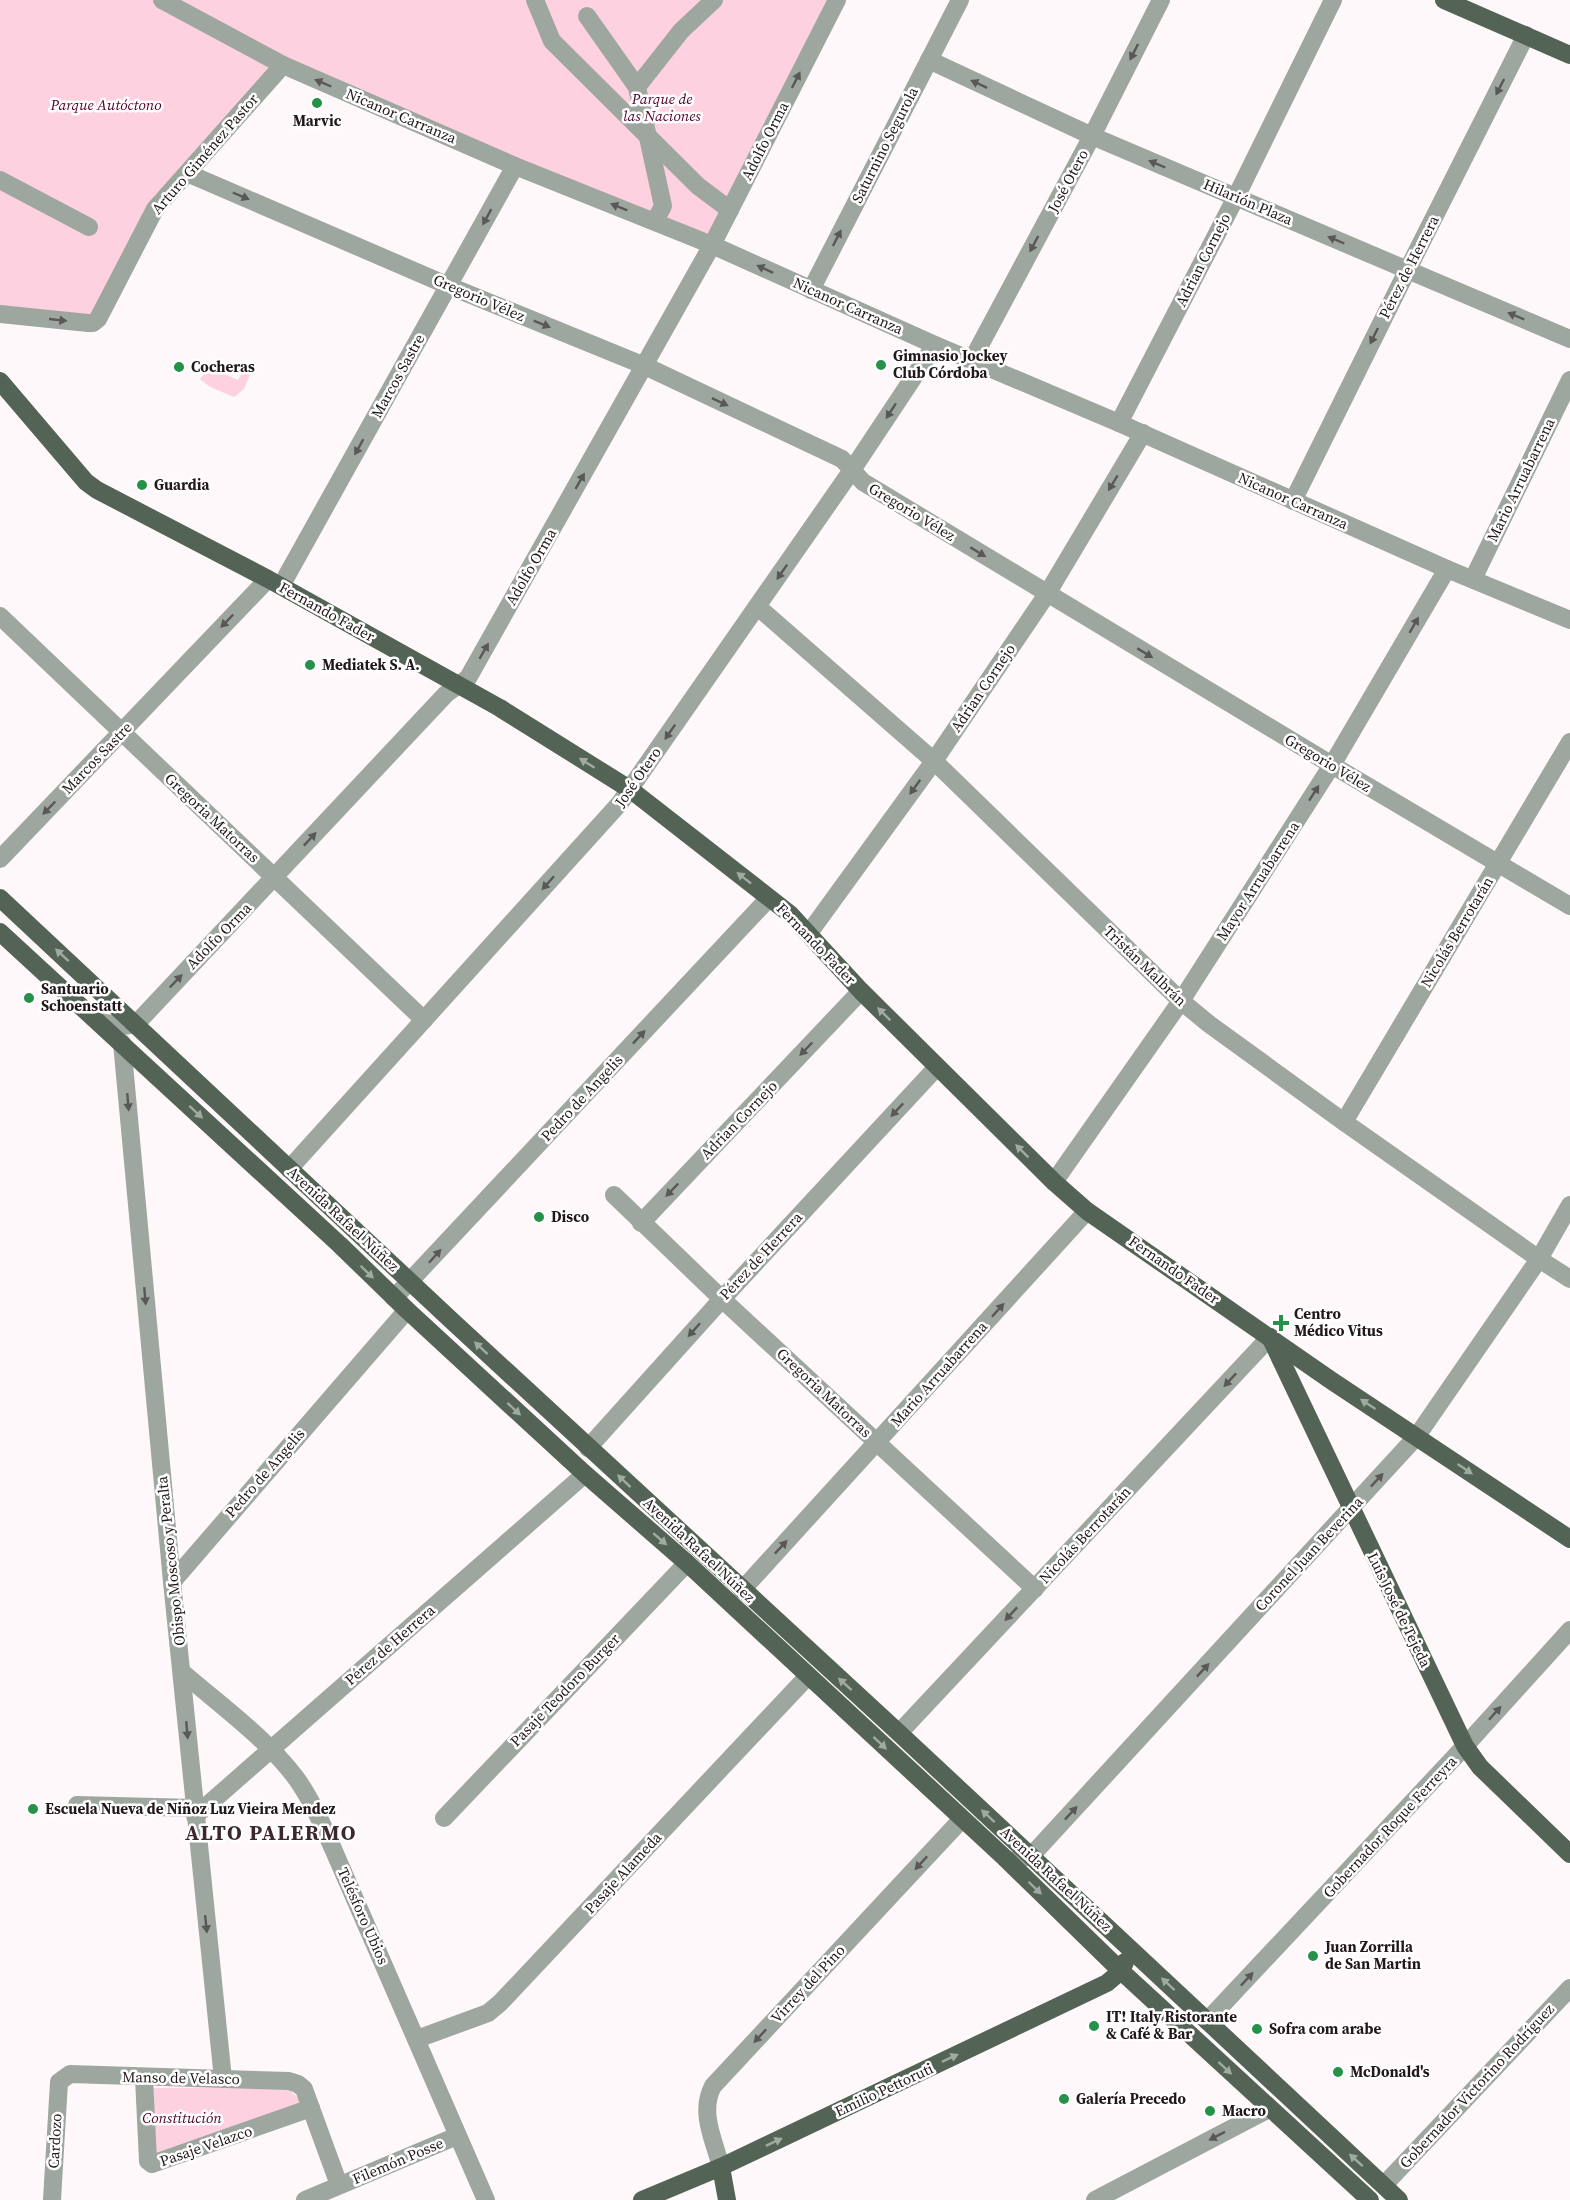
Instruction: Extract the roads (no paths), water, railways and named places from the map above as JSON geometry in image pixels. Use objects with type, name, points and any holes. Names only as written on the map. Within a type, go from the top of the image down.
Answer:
[{"type":"main road","points":[[1444,0],[1465,4],[1570,55]]},
{"type":"main road","name":"Fernando Fader","points":[[0,381],[86,482],[97,490],[274,583],[500,708],[631,790],[769,898],[809,933],[861,991],[1054,1182],[1087,1211],[1570,1539]]},
{"type":"main road","name":"Avenida Rafael Núñez","points":[[0,898],[588,1448],[899,1733],[1399,2200]]},
{"type":"main road","name":"Avenida Rafael Núñez","points":[[0,932],[585,1474],[687,1563],[961,1820],[1005,1858],[1121,1971],[1370,2200]]},
{"type":"main road","name":"Luis José de Tejeda","points":[[1270,1337],[1465,1746],[1480,1767],[1570,1854]]},
{"type":"main road","points":[[1121,1971],[1129,1947]]},
{"type":"main road","name":"Emilio Pettoruti","points":[[642,2200],[721,2167],[1107,1983],[1121,1971]]},
{"type":"main road","points":[[721,2167],[727,2200]]},
{"type":"street","name":"Nicanor Carranza","points":[[162,0],[283,65],[515,166],[712,245],[935,345],[1143,433],[1447,569],[1570,620]]},
{"type":"street","points":[[535,0],[552,41],[698,186],[730,210]]},
{"type":"street","points":[[637,87],[681,31],[714,0]]},
{"type":"street","name":"Adolfo Orma","points":[[136,1024],[446,694],[468,678],[712,245],[837,0]]},
{"type":"street","name":"Saturnino Segurola","points":[[811,290],[960,0]]},
{"type":"street","name":"José Otero","points":[[972,360],[1092,136],[1161,0]]},
{"type":"street","name":"Adrian Cornejo","points":[[1119,423],[1236,197],[1333,0]]},
{"type":"street","points":[[587,16],[637,87],[663,206],[655,221]]},
{"type":"street","name":"Pérez de Herrera","points":[[1293,501],[1526,35]]},
{"type":"street","name":"Hilarión Plaza","points":[[929,60],[1092,136],[1570,339]]},
{"type":"street","name":"Arturo Giménez Pastor","points":[[0,314],[88,323],[99,319],[155,209],[283,65]]},
{"type":"street","name":"Marcos Sastre","points":[[0,859],[121,733],[274,583],[449,285],[515,166]]},
{"type":"street","name":"Gregorio Vélez","points":[[187,173],[645,366],[842,459],[863,482],[1570,906]]},
{"type":"street","points":[[0,180],[89,227]]},
{"type":"street","name":"José Otero","points":[[289,1169],[631,790],[852,470],[935,345]]},
{"type":"street","name":"Mario Arruabarrena","points":[[1473,579],[1570,380]]},
{"type":"street","name":"Adrian Cornejo","points":[[809,933],[934,761],[1047,594],[1143,433]]},
{"type":"street","name":"Mayor Arruabarrena","points":[[1054,1182],[1181,1001],[1332,765],[1447,569]]},
{"type":"street","name":"Tristán Malbrán","points":[[758,607],[934,761],[1181,1001],[1344,1122],[1570,1279]]},
{"type":"street","name":"Gregoria Matorras","points":[[0,616],[424,1020]]},
{"type":"street","name":"Nicolás Berrotarán","points":[[1344,1122],[1570,742]]},
{"type":"street","name":"Pedro de Angelis","points":[[171,1582],[400,1304],[411,1282],[769,898]]},
{"type":"street","name":"Adrian Cornejo","points":[[641,1222],[861,991]]},
{"type":"street","points":[[99,1022],[123,1026],[136,1024]]},
{"type":"street","name":"Obispo Moscoso y Peralta","points":[[122,1043],[171,1582],[223,2079]]},
{"type":"street","name":"Pérez de Herrera","points":[[588,1448],[722,1299],[937,1067]]},
{"type":"street","name":"Gregoria Matorras","points":[[614,1195],[722,1299],[1035,1589]]},
{"type":"street","name":"Coronel Juan Beverina","points":[[1031,1856],[1417,1436],[1539,1259],[1570,1205]]},
{"type":"street","name":"Mario Arruabarrena","points":[[742,1590],[1087,1211]]},
{"type":"street","name":"Nicolás Berrotarán","points":[[899,1733],[1270,1337]]},
{"type":"street","name":"Pérez de Herrera","points":[[194,1812],[271,1750],[585,1474]]},
{"type":"street","name":"Pasaje Teodoro Burger","points":[[444,1818],[687,1563]]},
{"type":"street","name":"Gobernador Roque Ferreyra","points":[[1207,2021],[1465,1746],[1570,1630]]},
{"type":"street","name":"Telésforo Ubios","points":[[182,1672],[271,1750],[295,1777],[321,1821],[486,2200]]},
{"type":"street","name":"Pasaje Alameda","points":[[417,2039],[472,2020],[488,2013],[500,2003],[808,1676]]},
{"type":"street","points":[[77,1805],[194,1812]]},
{"type":"street","name":"Virrey del Pino","points":[[721,2167],[706,2108],[713,2086],[961,1820]]},
{"type":"street","points":[[1005,1858],[1022,1859],[1031,1856]]},
{"type":"street","name":"Gobernador Victorino Rodríguez","points":[[1384,2185],[1570,1988]]},
{"type":"street","name":"Manso de Velasco","points":[[59,2082],[70,2074],[289,2081],[304,2089],[311,2108]]},
{"type":"street","name":"Pasaje Velazco","points":[[144,2078],[148,2162],[152,2164],[311,2108]]},
{"type":"street","name":"Cardozo","points":[[52,2200],[59,2082]]},
{"type":"street","points":[[311,2108],[339,2186]]},
{"type":"street","points":[[1095,2200],[1269,2109]]},
{"type":"street","name":"Filemón Posse","points":[[304,2200],[458,2136]]},
{"type":"place","name":"Marvic","points":[[317,103]]},
{"type":"place","name":"Gimnasio Jockey Club Córdoba","points":[[881,365]]},
{"type":"place","name":"Cocheras","points":[[179,367]]},
{"type":"place","name":"Guardia","points":[[142,485]]},
{"type":"place","name":"Mediatek S. A.","points":[[310,665]]},
{"type":"place","name":"Santuario Schoenstatt","points":[[29,998]]},
{"type":"place","name":"Disco","points":[[539,1217]]},
{"type":"place","name":"Centro Médico Vitus","points":[[1281,1323]]},
{"type":"place","name":"Escuela Nueva de Niñoz Luz Vieira Mendez","points":[[33,1809]]},
{"type":"place","name":"Juan Zorrilla de San Martin","points":[[1313,1956]]},
{"type":"place","name":"IT! Italy Ristorante & Café & Bar","points":[[1094,2026]]},
{"type":"place","name":"Sofra com arabe","points":[[1257,2029]]},
{"type":"place","name":"McDonald's","points":[[1338,2072]]},
{"type":"place","name":"Galería Precedo","points":[[1064,2099]]},
{"type":"place","name":"Macro","points":[[1210,2111]]},
{"type":"district","name":"ALTO PALERMO","points":[[271,1833]]},
{"type":"park label","name":"Parque Autóctono","points":[[106,105]]},
{"type":"park label","name":"Parque de las Naciones","points":[[662,108]]},
{"type":"park label","name":"Constitución","points":[[182,2118]]}]
